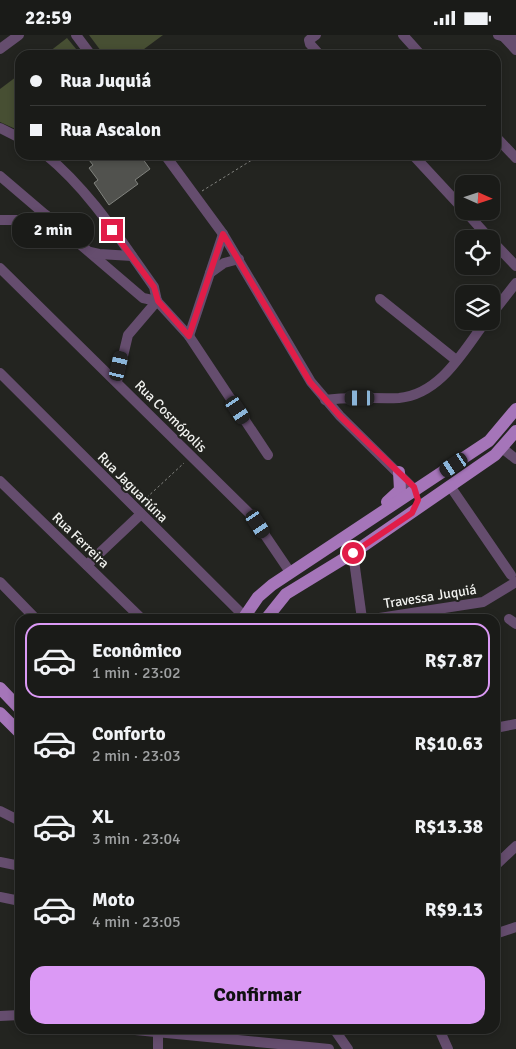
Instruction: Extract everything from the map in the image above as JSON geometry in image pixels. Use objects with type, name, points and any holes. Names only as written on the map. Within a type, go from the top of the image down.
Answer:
[{"type":"main road","points":[[247,614],[258,597],[290,573],[489,441],[516,409]]},
{"type":"main road","points":[[270,614],[286,595],[353,553],[450,486],[502,448],[516,431]]},
{"type":"main road","points":[[353,553],[353,540],[359,528],[374,510],[397,495],[400,484],[399,472]]},
{"type":"main road","points":[[412,513],[418,503],[416,491]]},
{"type":"main road","points":[[1,692],[15,705]]},
{"type":"main road","points":[[0,713],[15,728]]},
{"type":"street","points":[[2,45],[19,35]]},
{"type":"street","points":[[76,35],[87,50]]},
{"type":"street","points":[[316,35],[309,40],[316,50]]},
{"type":"street","points":[[403,35],[416,50]]},
{"type":"street","points":[[501,36],[516,40]]},
{"type":"street","points":[[501,36],[516,50]]},
{"type":"street","points":[[0,128],[15,136]]},
{"type":"street","points":[[501,142],[516,158]]},
{"type":"street","points":[[51,160],[74,181],[132,256],[154,287],[158,301],[189,336],[268,455]]},
{"type":"street","points":[[169,160],[223,234],[294,358],[325,400],[416,491]]},
{"type":"street","points":[[418,160],[455,201]]},
{"type":"street","points":[[0,176],[35,203],[46,215],[143,298],[158,301]]},
{"type":"street","points":[[0,220],[33,220],[46,215]]},
{"type":"street","points":[[473,220],[482,230]]},
{"type":"street","points":[[112,230],[112,272]]},
{"type":"street","points":[[189,336],[223,234]]},
{"type":"street","points":[[500,249],[516,266]]},
{"type":"street","points":[[87,250],[99,255],[132,256]]},
{"type":"street","points":[[210,274],[218,266],[239,259]]},
{"type":"street","name":"Rua Cosmópolis","points":[[0,268],[117,381],[252,516],[290,573]]},
{"type":"street","points":[[500,303],[516,283]]},
{"type":"street","points":[[380,299],[456,360]]},
{"type":"street","points":[[117,381],[128,335],[158,301]]},
{"type":"street","points":[[325,400],[409,396],[433,386],[479,330]]},
{"type":"street","name":"Rua Jaguariúna","points":[[0,373],[241,614]]},
{"type":"street","points":[[502,448],[516,459]]},
{"type":"street","name":"Rua Ferreira","points":[[0,481],[137,614]]},
{"type":"street","points":[[450,486],[514,579]]},
{"type":"street","points":[[87,565],[138,511]]},
{"type":"street","points":[[353,553],[361,614]]},
{"type":"street","name":"Travessa Juquiá","points":[[404,614],[483,601],[514,579]]},
{"type":"street","points":[[0,582],[31,614]]},
{"type":"street","points":[[500,727],[516,724]]},
{"type":"street","points":[[0,811],[15,818]]},
{"type":"street","points":[[500,861],[516,846]]},
{"type":"street","points":[[0,862],[15,865]]},
{"type":"street","points":[[0,897],[15,900]]},
{"type":"street","points":[[500,932],[516,927]]},
{"type":"street","points":[[0,1016],[15,1015]]},
{"type":"street","points":[[158,1034],[158,1049]]},
{"type":"street","points":[[186,1034],[329,1049]]},
{"type":"street","points":[[338,1034],[348,1049]]},
{"type":"street","points":[[441,1034],[448,1049]]},
{"type":"path","points":[[196,196],[252,160]]},
{"type":"path","points":[[138,511],[192,456]]},
{"type":"green space","points":[[89,35],[163,35],[143,50],[100,50]]},
{"type":"green space","points":[[67,38],[77,50],[51,50]]},
{"type":"green space","points":[[15,78],[15,129],[0,122],[0,89]]},
{"type":"building","points":[[89,160],[144,160],[150,169],[135,180],[138,184],[109,205],[94,183],[98,180],[89,168],[93,165]]},
{"type":"route","points":[[112,230],[154,287],[158,301],[189,336],[223,234],[253,282],[294,358],[310,382],[340,416],[414,487],[418,503],[412,513],[353,553]]}]
